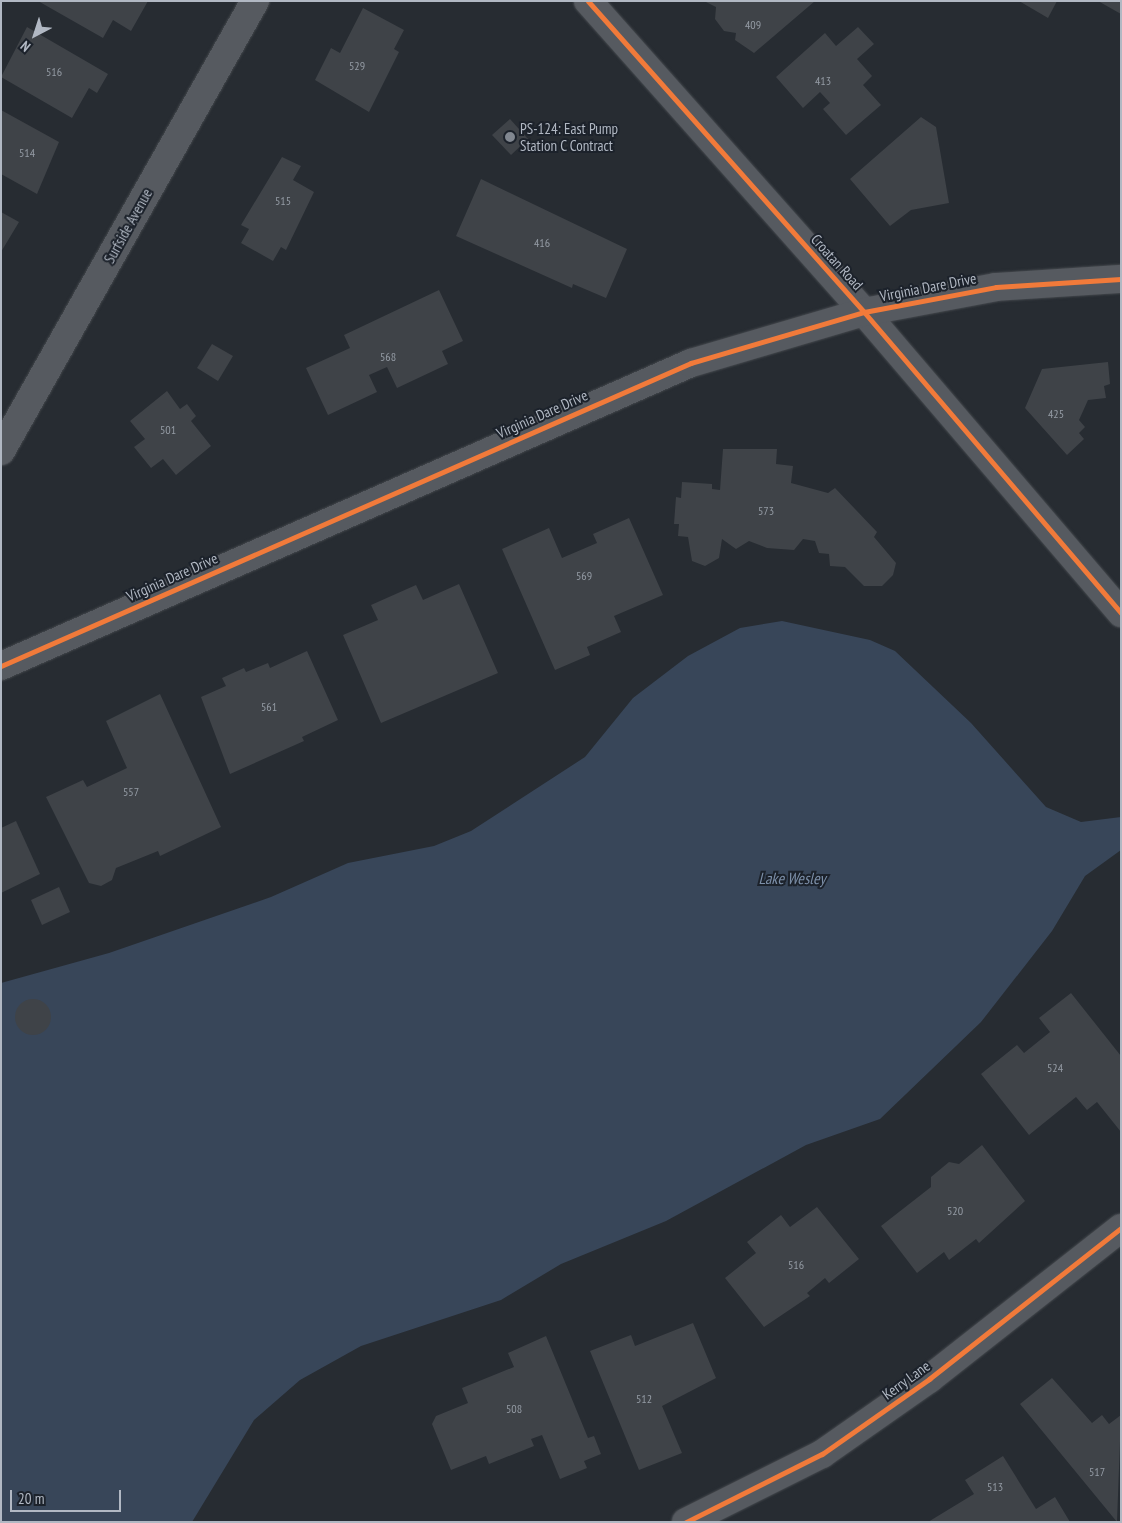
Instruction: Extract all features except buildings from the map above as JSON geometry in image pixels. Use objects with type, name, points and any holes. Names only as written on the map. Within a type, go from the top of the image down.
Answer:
[{"type":"street","name":"Surfside Avenue","points":[[1,452],[255,1]]},
{"type":"street","name":"Croatan Road","points":[[588,1],[864,312],[1121,613]]},
{"type":"street","name":"Virginia Dare Drive","points":[[1,666],[692,363],[864,312],[996,287],[1121,279]]},
{"type":"street","name":"Kerry Lane","points":[[686,1522],[822,1454],[929,1379],[1121,1228]]},
{"type":"water","name":"Lake Wesley","points":[[782,621],[870,640],[895,651],[971,723],[1046,807],[1081,822],[1121,817],[1121,850],[1085,876],[1052,931],[981,1022],[880,1119],[806,1145],[666,1221],[561,1264],[501,1300],[361,1346],[300,1380],[254,1420],[192,1522],[1,1522],[1,983],[109,953],[271,897],[348,863],[434,846],[471,831],[585,757],[633,698],[688,656],[740,628]]},
{"type":"cycle path","points":[[588,1],[864,312],[1121,613]]},
{"type":"cycle path","points":[[1,666],[691,363],[864,312],[996,287],[1121,279]]},
{"type":"cycle path","points":[[686,1522],[822,1454],[929,1379],[1121,1228]]},
{"type":"place","name":"PS-124: East Pump Station C Contract","points":[[510,137]]}]
